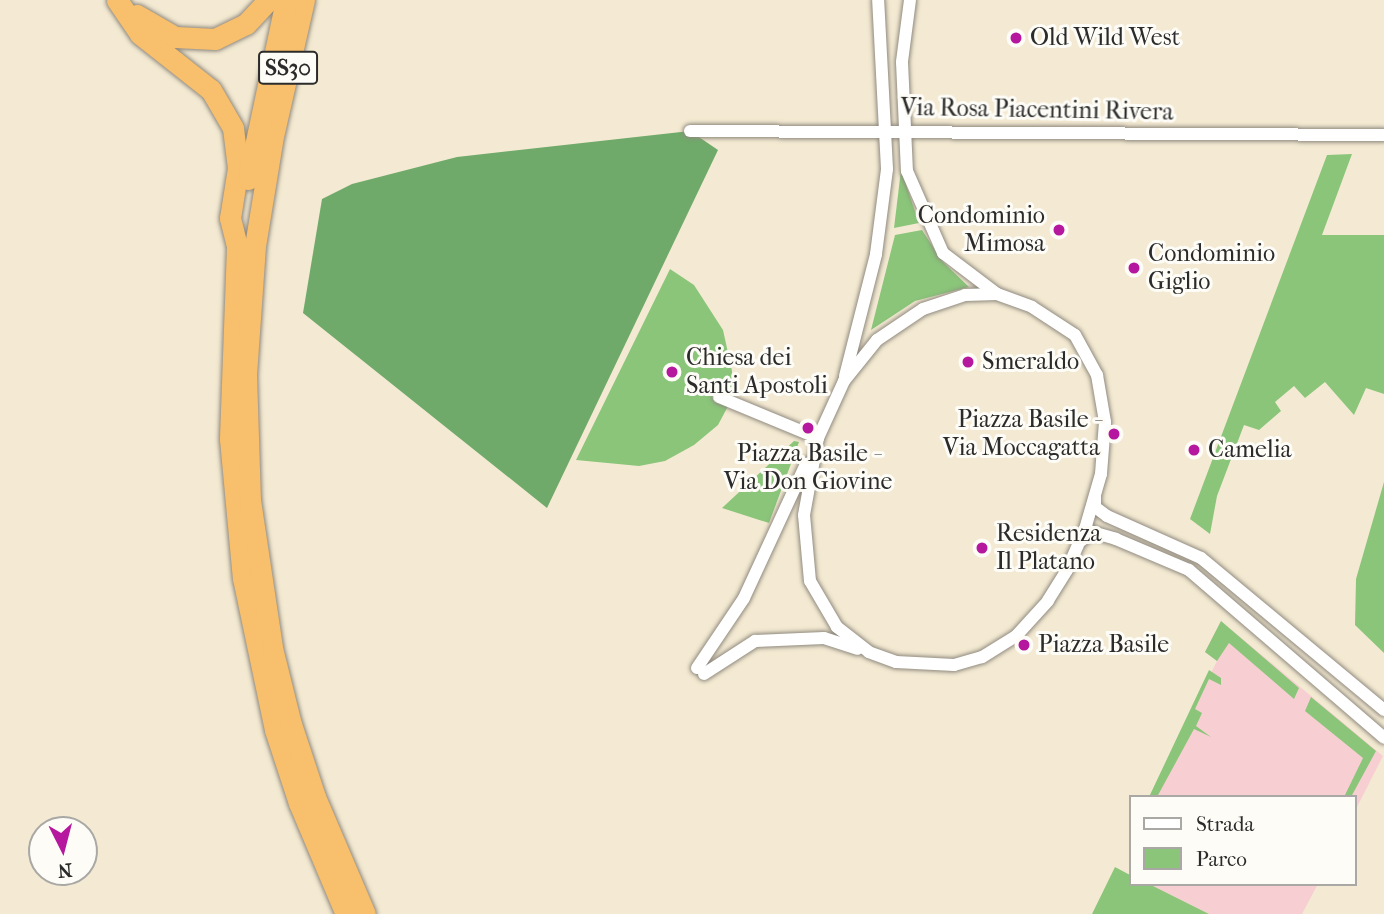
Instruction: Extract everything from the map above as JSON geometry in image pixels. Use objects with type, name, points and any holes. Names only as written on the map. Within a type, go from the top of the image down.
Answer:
[{"type":"highway","points":[[120,4],[175,37],[201,40],[246,24],[268,0]]},
{"type":"highway","name":"SS30","points":[[264,135],[286,0]]},
{"type":"highway","name":"SS30","points":[[246,247],[251,173],[304,0]]},
{"type":"highway","points":[[120,4],[140,34],[211,90],[233,128],[251,173],[230,218],[246,247],[246,437],[259,575],[290,724],[315,797],[365,914]]},
{"type":"highway","points":[[246,247],[230,439],[243,578],[275,730],[299,803],[346,914]]},
{"type":"street","points":[[878,0],[887,169],[876,254],[844,381],[744,598],[700,671],[755,641],[824,638],[925,667],[954,665],[991,653],[1016,636],[1048,601],[1079,542],[1095,493]]},
{"type":"street","points":[[909,0],[902,62],[907,171],[943,253],[997,294],[1032,307],[1075,335],[1097,376],[1104,422],[1095,507],[1107,516],[1201,558],[1384,710]]},
{"type":"street","name":"Via Rosa Piacentini Rivera","points":[[691,131],[884,129],[1384,135]]},
{"type":"street","points":[[844,381],[877,340],[923,309],[965,295],[997,294]]},
{"type":"street","points":[[719,397],[818,438]]},
{"type":"street","points":[[818,438],[804,515],[810,581],[829,618],[869,652]]},
{"type":"street","points":[[1079,542],[1091,533],[1189,570],[1384,738]]},
{"type":"shaded area","points":[[1221,621],[1383,756],[1356,809],[1356,795],[1150,795],[1217,661],[1205,652]]},
{"type":"shaded area","points":[[1153,886],[1317,886],[1302,914],[1209,914]]},
{"type":"green space","points":[[690,131],[718,150],[547,508],[303,313],[322,199],[352,184],[457,157]]},
{"type":"green space","points":[[1352,154],[1322,235],[1384,235],[1384,394],[1366,388],[1354,415],[1325,382],[1305,398],[1294,386],[1275,402],[1281,411],[1259,430],[1244,425],[1217,496],[1210,534],[1190,519],[1327,155]]},
{"type":"green space","points":[[901,170],[919,223],[894,228]]},
{"type":"green space","points":[[922,230],[942,261],[969,287],[915,301],[871,330],[895,235]]},
{"type":"green space","points":[[670,269],[694,285],[723,330],[732,371],[732,399],[718,425],[694,445],[665,461],[639,466],[576,460]]},
{"type":"green space","points":[[794,441],[799,442],[769,523],[722,508]]},
{"type":"green space","points":[[1384,482],[1384,653],[1355,625],[1356,579]]},
{"type":"green space","points":[[1221,621],[1299,688],[1294,699],[1229,643],[1217,661],[1205,652]]},
{"type":"green space","points":[[1209,670],[1221,678],[1221,685],[1209,679],[1195,709],[1202,713],[1196,726],[1211,737],[1194,729],[1158,795],[1150,795]]},
{"type":"green space","points":[[1311,697],[1376,751],[1352,795],[1345,795],[1363,758],[1305,711]]},
{"type":"green space","points":[[1115,867],[1128,874],[1128,886],[1153,886],[1209,914],[1092,914]]},
{"type":"place","name":"Old Wild West","points":[[1016,38]]},
{"type":"place","name":"Condominio Mimosa","points":[[1059,230]]},
{"type":"place","name":"Condominio Giglio","points":[[1134,268]]},
{"type":"place","name":"Smeraldo","points":[[968,362]]},
{"type":"place","name":"Chiesa dei Santi Apostoli","points":[[672,372]]},
{"type":"place","name":"Piazza Basile - Via Don Giovine","points":[[808,428]]},
{"type":"place","name":"Piazza Basile - Via Moccagatta","points":[[1114,434]]},
{"type":"place","name":"Camelia","points":[[1194,450]]},
{"type":"place","name":"Residenza Il Platano","points":[[982,548]]},
{"type":"place","name":"Piazza Basile","points":[[1024,645]]}]
